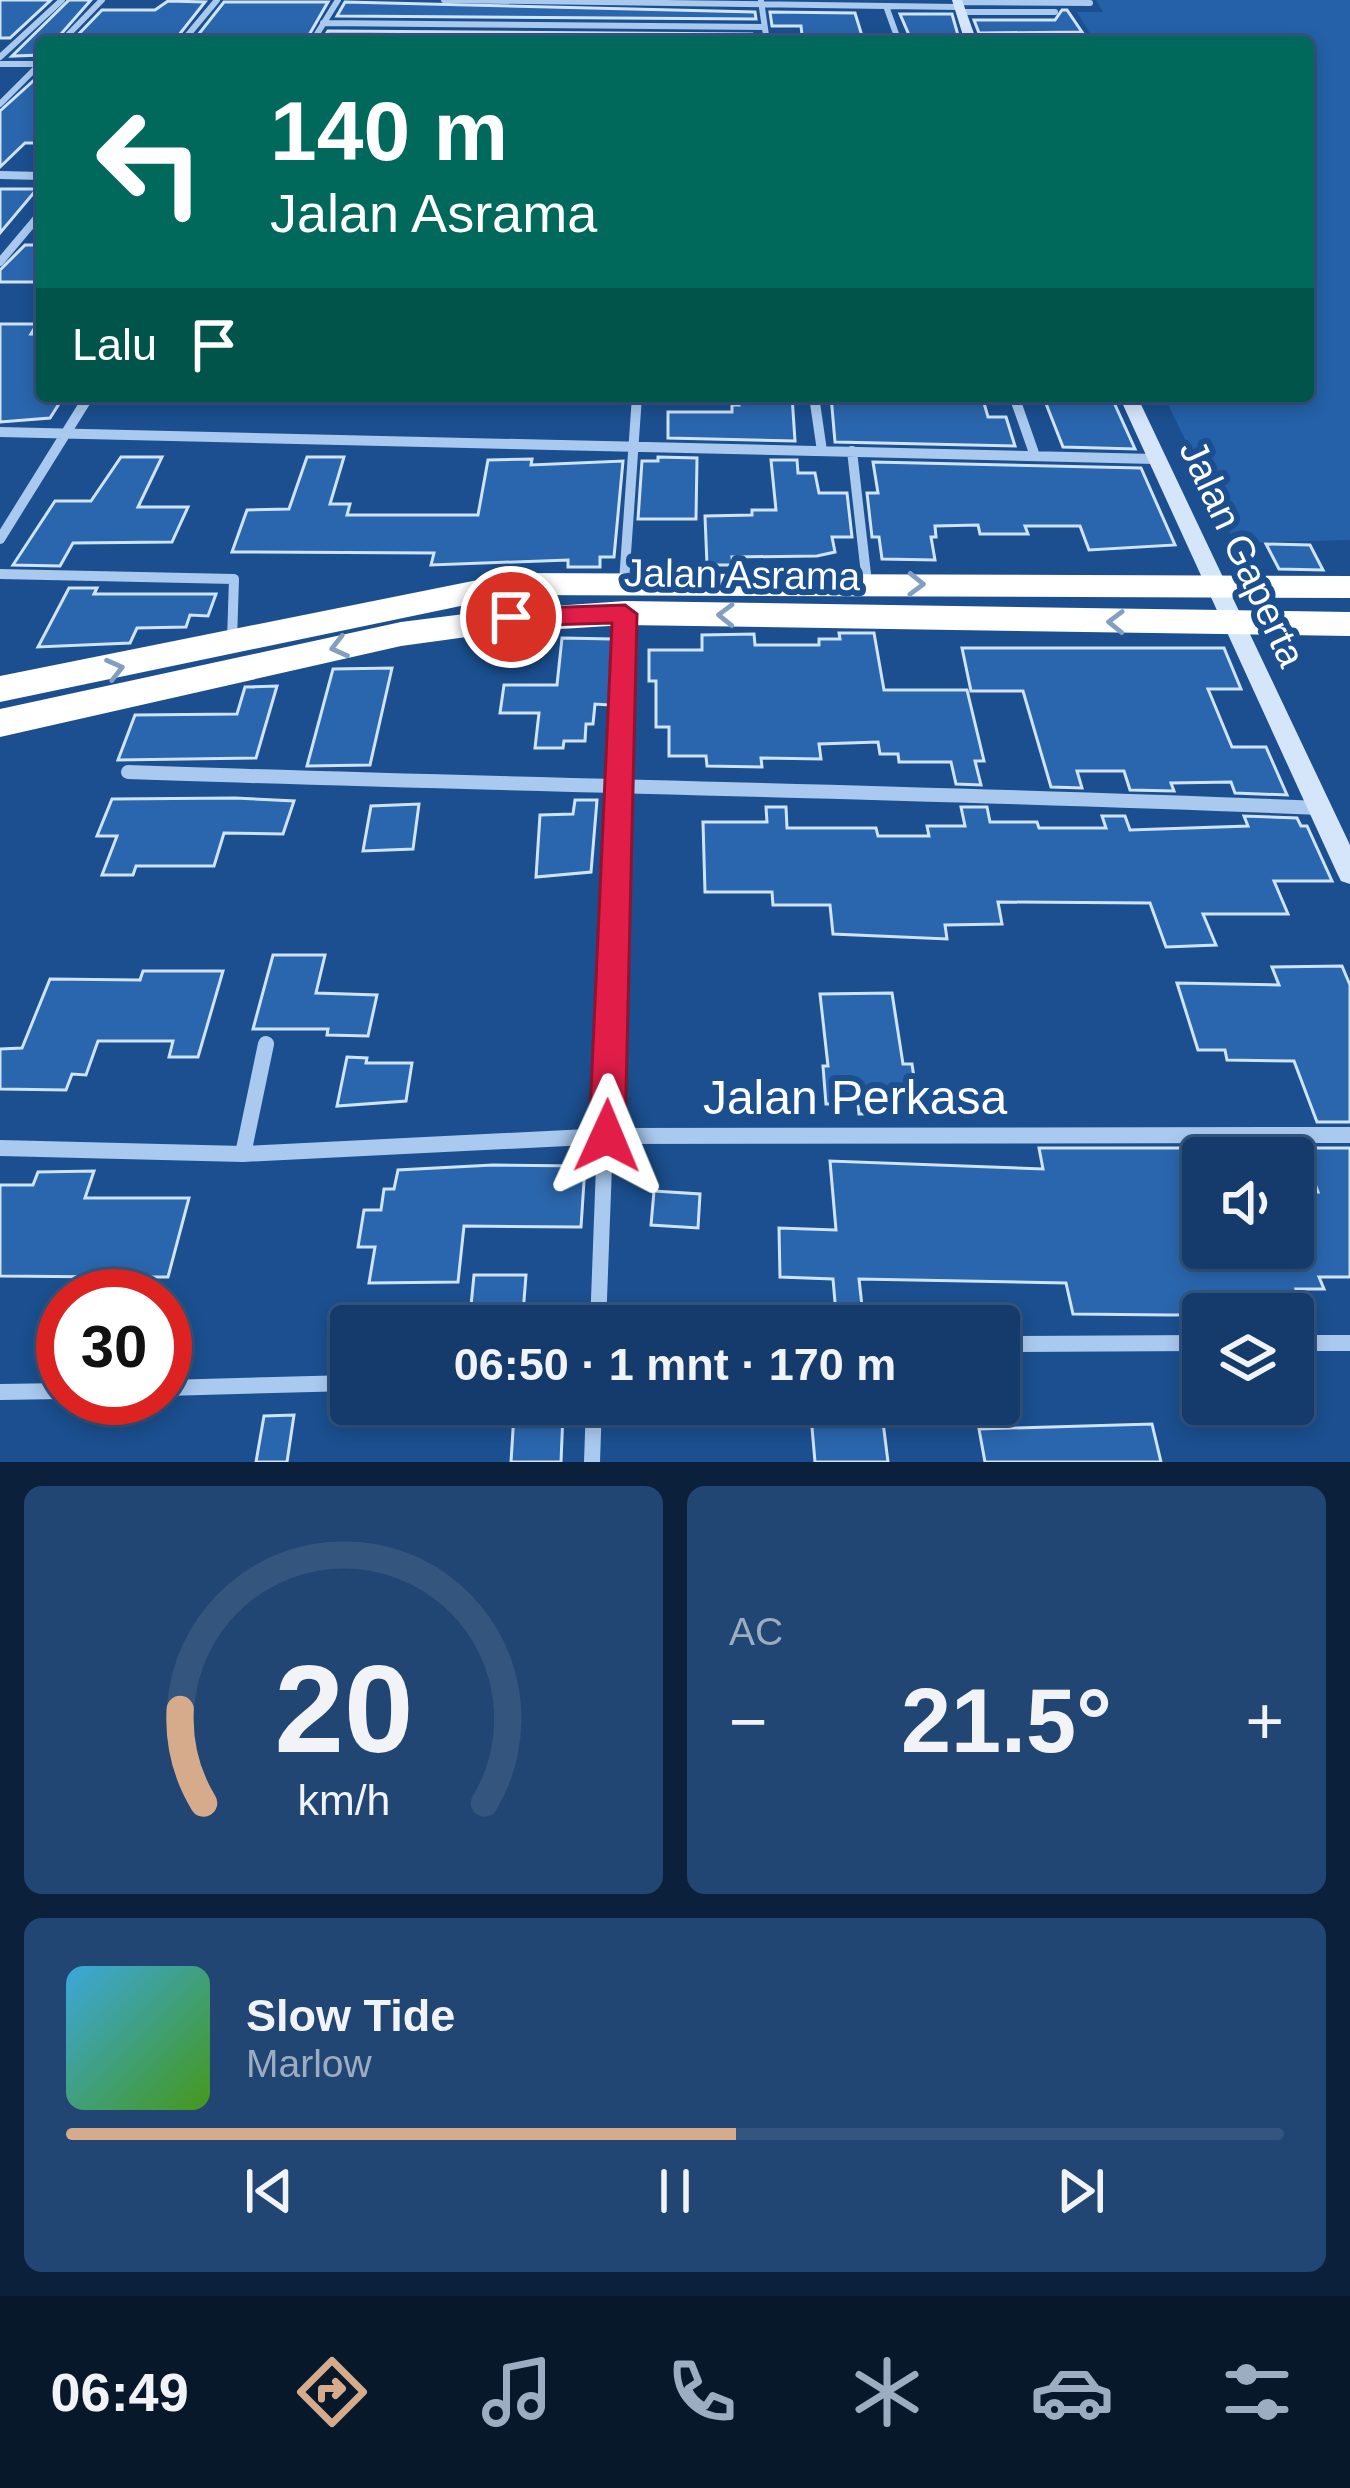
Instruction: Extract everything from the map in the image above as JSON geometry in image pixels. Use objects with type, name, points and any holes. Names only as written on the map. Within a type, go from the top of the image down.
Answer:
[{"type":"highway","name":"Jalan Asrama","points":[[0,723],[76,711],[406,633],[624,598],[867,583],[1350,587]]},
{"type":"highway","name":"Jalan Asrama","points":[[0,689],[81,677],[392,604],[513,584],[624,598],[1233,624],[1350,624]]},
{"type":"street","points":[[0,60],[62,0]]},
{"type":"street","points":[[67,36],[102,0]]},
{"type":"street","points":[[187,36],[217,0]]},
{"type":"street","points":[[315,36],[338,0]]},
{"type":"street","points":[[444,0],[886,6],[1090,3]]},
{"type":"street","points":[[761,2],[766,36]]},
{"type":"street","points":[[958,5],[1055,12]]},
{"type":"street","points":[[958,5],[969,36]]},
{"type":"street","points":[[886,6],[897,36]]},
{"type":"street","points":[[323,23],[764,27]]},
{"type":"street","points":[[0,60],[36,64]]},
{"type":"street","points":[[0,104],[36,69]]},
{"type":"street","points":[[0,175],[36,176]]},
{"type":"street","points":[[0,262],[36,219]]},
{"type":"street","points":[[0,539],[85,402]]},
{"type":"street","points":[[599,1305],[624,598],[638,402]]},
{"type":"street","points":[[815,402],[822,451]]},
{"type":"street","points":[[1016,402],[1036,456]]},
{"type":"street","name":"Jalan Gaperta","points":[[1131,402],[1350,873]]},
{"type":"street","points":[[0,432],[1155,459]]},
{"type":"street","points":[[852,452],[867,583]]},
{"type":"street","points":[[0,574],[226,577],[237,584],[232,640]]},
{"type":"street","points":[[128,772],[617,789],[954,791],[1322,808]]},
{"type":"street","points":[[243,1154],[266,1044]]},
{"type":"street","name":"Jalan Perkasa","points":[[0,1148],[243,1154],[607,1136],[1350,1135]]},
{"type":"street","points":[[1020,1344],[1182,1343]]},
{"type":"street","points":[[1314,1343],[1350,1343]]},
{"type":"street","points":[[192,1387],[330,1384]]},
{"type":"street","points":[[0,1392],[36,1391]]},
{"type":"street","points":[[592,1462],[593,1425]]},
{"type":"shaded area","points":[[1096,0],[1350,0],[1350,540],[1235,543],[1167,402],[1314,402],[1314,36],[1091,36],[1077,12],[1103,12]]},
{"type":"building","points":[[0,0],[51,0],[10,38],[0,38]]},
{"type":"building","points":[[69,0],[91,0],[59,36],[36,36],[36,55],[12,56]]},
{"type":"building","points":[[168,1],[205,2],[178,36],[77,36],[102,10],[155,10]]},
{"type":"building","points":[[224,2],[328,2],[308,36],[197,36]]},
{"type":"building","points":[[345,2],[755,12],[756,19],[337,16]]},
{"type":"building","points":[[1067,10],[1082,32],[979,33],[974,20],[1055,20]]},
{"type":"building","points":[[770,12],[855,13],[862,36],[802,35],[801,26],[772,26]]},
{"type":"building","points":[[900,14],[952,14],[958,36],[909,36]]},
{"type":"building","points":[[328,31],[752,36],[325,36]]},
{"type":"building","points":[[36,78],[36,143],[25,143],[0,167],[0,111]]},
{"type":"building","points":[[0,189],[36,189],[36,190],[0,233]]},
{"type":"building","points":[[25,245],[36,245],[36,282],[0,282],[0,270]]},
{"type":"building","points":[[0,324],[36,324],[31,334],[36,334],[36,402],[60,402],[50,418],[0,422]]},
{"type":"building","points":[[792,402],[795,441],[668,438],[668,412],[732,412],[732,405]]},
{"type":"building","points":[[832,402],[984,402],[988,417],[1006,417],[1015,446],[835,442]]},
{"type":"building","points":[[1045,402],[1114,402],[1135,449],[1063,447]]},
{"type":"building","points":[[121,457],[162,457],[138,507],[188,507],[172,542],[73,543],[60,566],[13,565],[55,501],[91,501]]},
{"type":"building","points":[[307,457],[344,457],[330,504],[350,504],[347,515],[478,515],[488,460],[532,459],[531,465],[623,461],[614,557],[600,557],[600,567],[568,567],[568,560],[431,565],[434,553],[232,552],[247,510],[289,509]]},
{"type":"building","points":[[658,457],[697,458],[696,519],[638,519],[642,461],[658,461]]},
{"type":"building","points":[[771,460],[797,460],[798,473],[815,473],[819,493],[847,493],[852,537],[832,537],[835,552],[817,556],[732,557],[733,565],[707,565],[705,516],[776,510]]},
{"type":"building","points":[[873,462],[1141,468],[1175,545],[1089,550],[1080,526],[1025,526],[1028,534],[980,534],[978,525],[935,526],[936,537],[931,537],[935,560],[882,559],[879,537],[872,537],[867,493],[878,493]]},
{"type":"building","points":[[1266,544],[1310,545],[1323,570],[1279,569]]},
{"type":"building","points":[[69,588],[97,588],[94,594],[216,594],[208,616],[190,615],[186,627],[137,628],[130,643],[38,647]]},
{"type":"building","points":[[839,633],[874,633],[884,690],[967,690],[984,761],[975,761],[981,785],[956,784],[951,762],[899,762],[898,754],[880,754],[878,742],[819,744],[821,759],[761,758],[762,767],[707,766],[706,756],[669,756],[669,727],[656,727],[656,681],[649,681],[649,650],[702,650],[702,635],[754,634],[755,645],[819,645],[819,639],[840,639]]},
{"type":"building","points":[[562,638],[612,639],[609,705],[595,704],[585,741],[564,741],[563,748],[535,748],[539,713],[500,713],[504,685],[557,685]]},
{"type":"building","points":[[962,648],[1224,648],[1241,689],[1208,689],[1232,747],[1266,747],[1287,795],[1235,793],[1231,782],[1171,783],[1174,791],[1130,790],[1124,771],[1077,771],[1082,788],[1051,787],[1023,691],[971,691]]},
{"type":"building","points":[[392,668],[370,765],[307,766],[333,669]]},
{"type":"building","points":[[277,686],[256,758],[118,760],[135,715],[237,714],[245,687]]},
{"type":"building","points":[[112,799],[294,801],[283,834],[224,833],[214,866],[136,866],[133,875],[102,875],[117,836],[97,836]]},
{"type":"building","points":[[575,800],[597,800],[591,872],[536,877],[540,815],[573,814]]},
{"type":"building","points":[[419,804],[413,849],[363,851],[371,806]]},
{"type":"building","points":[[766,807],[786,807],[787,828],[876,828],[878,836],[929,836],[927,826],[965,826],[961,807],[987,807],[990,822],[1037,822],[1039,828],[1106,828],[1102,816],[1125,816],[1130,830],[1248,826],[1244,816],[1297,818],[1301,826],[1307,826],[1332,881],[1274,881],[1288,914],[1203,914],[1216,945],[1166,947],[1150,903],[998,902],[1002,924],[945,925],[947,939],[833,934],[830,905],[773,905],[772,892],[705,892],[703,822],[767,822]]},
{"type":"building","points":[[273,955],[325,955],[316,993],[377,995],[368,1036],[327,1035],[328,1029],[253,1029]]},
{"type":"building","points":[[1342,966],[1350,985],[1350,1122],[1317,1122],[1294,1061],[1227,1060],[1225,1050],[1198,1050],[1177,983],[1279,985],[1272,967]]},
{"type":"building","points":[[143,971],[223,971],[198,1057],[169,1057],[173,1041],[98,1041],[86,1075],[72,1074],[66,1090],[0,1089],[0,1049],[22,1048],[50,979],[140,980]]},
{"type":"building","points":[[892,993],[903,1064],[912,1064],[919,1113],[859,1114],[858,1104],[826,1104],[823,1066],[828,1066],[820,994]]},
{"type":"building","points":[[347,1057],[367,1058],[366,1063],[412,1063],[406,1101],[337,1106]]},
{"type":"building","points":[[1039,1148],[1182,1148],[1182,1269],[1314,1269],[1314,1192],[1318,1192],[1314,1148],[1350,1148],[1350,1277],[1319,1277],[1324,1289],[1296,1289],[1297,1293],[1182,1293],[1182,1315],[1170,1315],[1073,1314],[1066,1283],[859,1279],[862,1305],[835,1305],[833,1279],[780,1277],[779,1228],[836,1230],[830,1161],[1043,1169]]},
{"type":"building","points":[[585,1166],[581,1227],[464,1226],[458,1282],[369,1283],[375,1247],[358,1247],[364,1210],[381,1210],[384,1189],[394,1189],[398,1170]]},
{"type":"building","points":[[94,1171],[85,1198],[189,1198],[170,1269],[36,1269],[36,1276],[0,1276],[0,1185],[33,1185],[38,1172]]},
{"type":"building","points":[[654,1191],[700,1194],[698,1228],[651,1225]]},
{"type":"building","points":[[474,1275],[526,1275],[524,1305],[471,1305]]},
{"type":"building","points":[[294,1415],[287,1462],[256,1462],[264,1416]]},
{"type":"building","points":[[1152,1424],[1161,1462],[985,1462],[979,1429]]},
{"type":"building","points":[[513,1425],[563,1425],[561,1462],[511,1462]]},
{"type":"building","points":[[812,1425],[883,1425],[888,1462],[815,1462]]},
{"type":"route","points":[[511,617],[625,614],[607,1136]]}]
